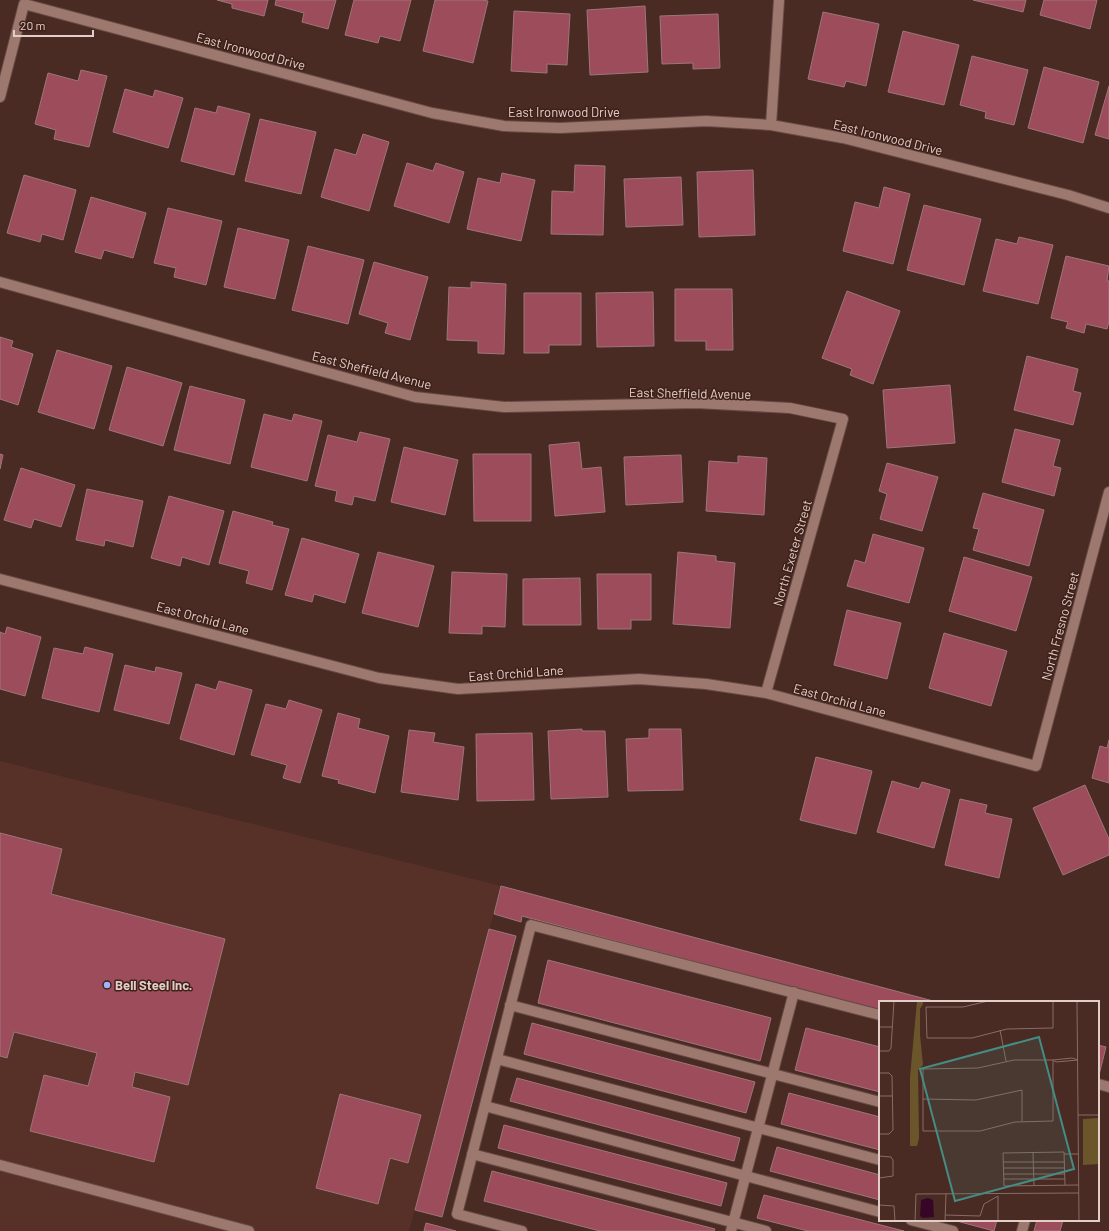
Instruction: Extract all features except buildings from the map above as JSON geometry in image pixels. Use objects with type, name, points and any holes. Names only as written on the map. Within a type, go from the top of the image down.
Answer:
[{"type":"street","points":[[771,126],[779,0]]},
{"type":"street","name":"East Ironwood Drive","points":[[0,97],[24,4],[432,113],[504,126],[560,128],[706,121],[771,126],[843,138],[1068,195],[1109,208]]},
{"type":"street","name":"East Sheffield Avenue","points":[[0,282],[415,396],[504,407],[696,403],[790,408],[843,419]]},
{"type":"street","name":"North Exeter Street","points":[[766,694],[843,419]]},
{"type":"street","name":"North Fresno Street","points":[[1036,766],[1109,492]]},
{"type":"street","name":"East Orchid Lane","points":[[0,579],[380,678],[458,689],[639,679],[706,684],[766,694],[1036,766]]},
{"type":"street","points":[[522,1231],[457,1214],[531,925],[879,1014]]},
{"type":"street","points":[[732,1227],[794,992]]},
{"type":"street","points":[[510,1005],[879,1102]]},
{"type":"street","points":[[497,1059],[879,1160]]},
{"type":"street","points":[[1099,1084],[1109,1087]]},
{"type":"street","points":[[485,1106],[879,1212]]},
{"type":"street","points":[[472,1154],[732,1227],[766,1231]]},
{"type":"street","points":[[0,1165],[249,1231]]},
{"type":"street","points":[[915,1221],[953,1231]]},
{"type":"street","points":[[1022,1231],[1025,1221]]},
{"type":"shaded area","points":[[0,761],[501,886],[409,1231],[0,1231]]},
{"type":"place","name":"Bell Steel Inc.","points":[[107,985]]}]
